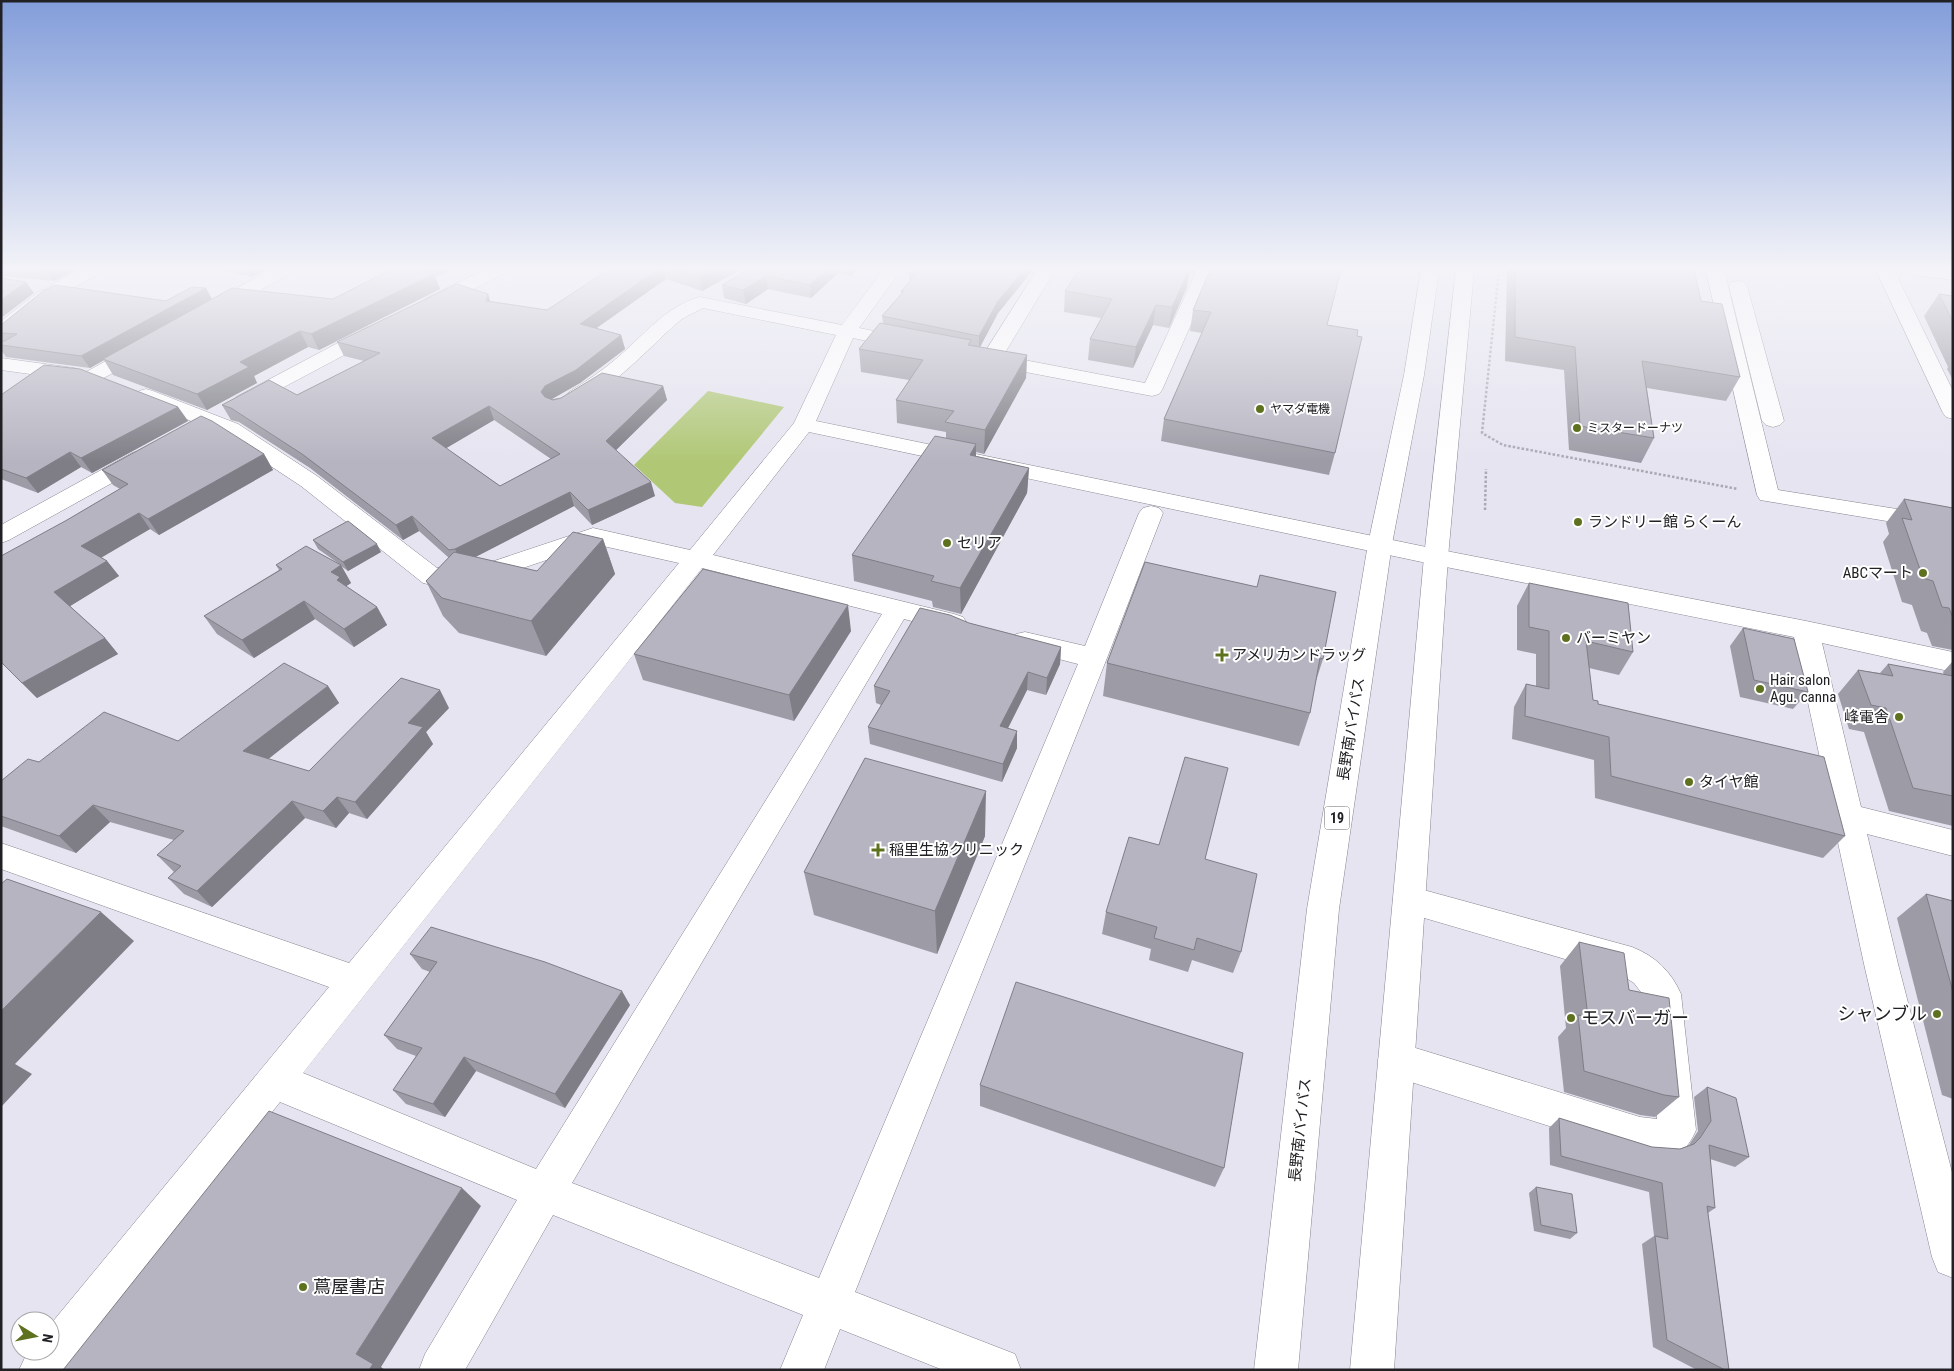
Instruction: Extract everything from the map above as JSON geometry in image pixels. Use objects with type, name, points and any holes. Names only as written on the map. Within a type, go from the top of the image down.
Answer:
[{"type":"main road","points":[[198,425],[368,334]]},
{"type":"main road","points":[[558,406],[588,389],[622,364],[655,334]]},
{"type":"main road","points":[[41,1370],[804,425],[846,334]]},
{"type":"main road","points":[[862,334],[924,346]]},
{"type":"main road","points":[[991,360],[1007,334]]},
{"type":"main road","points":[[972,356],[1152,390],[1174,334]]},
{"type":"main road","name":"長野南バイパス","points":[[1276,1370],[1323,909],[1380,544],[1414,375],[1420,334]]},
{"type":"main road","points":[[1372,1370],[1436,557],[1459,334]]},
{"type":"main road","points":[[1730,334],[1768,495],[1953,525]]},
{"type":"main road","points":[[1750,334],[1773,421]]},
{"type":"main road","points":[[1915,334],[1953,413]]},
{"type":"main road","points":[[93,376],[154,342]]},
{"type":"main road","points":[[1,364],[93,376],[124,387],[198,425],[230,429],[309,481],[432,577],[487,572],[593,536],[697,559],[974,628]]},
{"type":"main road","points":[[804,425],[1075,483],[1806,630],[1953,662]]},
{"type":"main road","points":[[1,535],[156,449]]},
{"type":"main road","points":[[802,1370],[1094,658],[1151,513]]},
{"type":"main road","points":[[441,1370],[544,1192],[898,610]]},
{"type":"main road","points":[[1806,630],[1881,964],[1953,1257]]},
{"type":"main road","points":[[1003,636],[1094,658]]},
{"type":"main road","points":[[1848,816],[1953,843]]},
{"type":"main road","points":[[1,856],[356,981]]},
{"type":"main road","points":[[28,899],[54,875]]},
{"type":"main road","points":[[1396,1060],[1640,1136],[1665,1139],[1678,1130],[1664,994],[1646,972],[1632,963],[1409,900]]},
{"type":"main road","points":[[274,1082],[310,1094],[544,1192],[1000,1370]]},
{"type":"path","points":[[1492,334],[1482,433],[1503,445],[1768,495]]},
{"type":"path","points":[[1486,469],[1486,510]]},
{"type":"green space","points":[[708,391],[784,407],[702,507],[675,503],[634,465]]},
{"type":"building","points":[[17,334],[121,334],[81,356],[1,345],[1,343]]},
{"type":"building","points":[[148,334],[294,334],[240,362],[249,367],[197,394],[103,359]]},
{"type":"building","points":[[354,334],[621,335],[576,370],[545,386],[541,392],[545,397],[553,400],[561,398],[602,373],[663,386],[606,441],[651,482],[588,510],[570,492],[455,549],[449,550],[412,516],[396,525],[302,454],[231,408],[222,405],[269,380],[297,395],[380,353],[337,342]],"holes":[[[489,406],[560,454],[500,486],[432,438]]]},
{"type":"building","points":[[871,334],[939,334],[971,340],[968,345],[1027,355],[985,430],[945,422],[954,411],[896,400],[923,360],[859,349]]},
{"type":"building","points":[[1093,334],[1142,334],[1136,347],[1090,339]]},
{"type":"building","name":"ヤマダ電機","points":[[1201,334],[1357,334],[1357,336],[1362,337],[1335,453],[1164,419]]},
{"type":"building","points":[[1515,334],[1729,334],[1740,377],[1642,361],[1654,438],[1580,426],[1575,347],[1515,337]]},
{"type":"building","points":[[44,365],[80,369],[178,407],[81,458],[70,452],[26,478],[1,469],[1,395]]},
{"type":"building","points":[[201,416],[264,454],[148,519],[139,513],[81,546],[107,561],[54,592],[105,638],[22,683],[1,662],[1,556],[128,484],[102,470]]},
{"type":"building","name":"セリア","points":[[935,436],[976,444],[970,455],[1029,468],[960,588],[931,581],[934,576],[852,555]]},
{"type":"building","points":[[1904,499],[1953,508],[1953,618],[1949,608],[1942,607],[1933,581],[1923,578],[1902,518],[1912,520]]},
{"type":"building","points":[[348,521],[377,544],[343,562],[313,540]]},
{"type":"building","points":[[573,532],[603,539],[531,621],[442,598],[426,581],[454,552],[537,571]]},
{"type":"building","points":[[306,546],[341,565],[331,572],[340,577],[337,580],[377,607],[344,629],[304,601],[242,640],[204,616],[282,569],[276,565]]},
{"type":"building","points":[[1145,562],[1257,587],[1260,575],[1336,592],[1323,659],[1320,658],[1310,713],[1107,663]]},
{"type":"building","points":[[703,569],[848,605],[789,695],[634,654]]},
{"type":"building","points":[[1529,583],[1628,603],[1633,652],[1586,641],[1593,700],[1598,701],[1598,704],[1824,757],[1845,836],[1611,776],[1609,737],[1525,716],[1526,684],[1549,689],[1549,631],[1529,627]]},
{"type":"building","points":[[920,608],[1061,647],[1047,678],[1028,672],[1000,726],[1017,731],[1003,764],[868,727],[890,691],[874,686]]},
{"type":"building","points":[[1743,628],[1794,639],[1808,692],[1754,680]]},
{"type":"building","points":[[284,663],[328,686],[243,751],[309,771],[401,678],[440,690],[408,723],[423,727],[355,802],[337,797],[323,811],[292,801],[197,891],[168,878],[181,866],[157,855],[184,831],[93,805],[59,836],[1,816],[1,781],[28,759],[39,762],[104,712],[178,741]]},
{"type":"building","points":[[1888,664],[1953,676],[1953,796],[1913,788],[1886,708],[1871,705],[1858,670],[1893,676]]},
{"type":"building","points":[[1185,757],[1228,768],[1205,859],[1257,874],[1241,952],[1197,938],[1194,950],[1154,938],[1157,927],[1106,912],[1129,837],[1159,845]]},
{"type":"building","points":[[865,758],[986,791],[935,911],[804,872]]},
{"type":"building","points":[[7,879],[101,912],[1,1011],[1,884]]},
{"type":"building","points":[[1926,894],[1953,901],[1953,992]]},
{"type":"building","points":[[431,927],[545,962],[622,991],[555,1094],[464,1057],[433,1104],[393,1090],[422,1048],[384,1035],[437,962],[410,954]]},
{"type":"building","points":[[1579,942],[1624,953],[1629,990],[1669,998],[1679,1097],[1664,1095],[1584,1071],[1578,1015],[1588,1017]]},
{"type":"building","points":[[1016,982],[1243,1053],[1224,1168],[980,1085]]},
{"type":"building","points":[[1707,1087],[1736,1098],[1749,1157],[1709,1145],[1715,1208],[1707,1206],[1729,1370],[1725,1370],[1667,1340],[1655,1236],[1668,1239],[1662,1183],[1561,1156],[1559,1118],[1652,1147],[1680,1149],[1694,1144],[1711,1121]]},
{"type":"building","name":"蔦屋書店","points":[[269,1111],[462,1188],[356,1354],[373,1364],[369,1370],[63,1370]]},
{"type":"building","points":[[1536,1187],[1572,1194],[1577,1233],[1541,1225]]},
{"type":"place","name":"ヤマダ電機","points":[[1260,409]]},
{"type":"place","name":"ミスタードーナツ","points":[[1577,428]]},
{"type":"place","name":"ランドリー館 らくーん","points":[[1578,522]]},
{"type":"place","name":"セリア","points":[[947,543]]},
{"type":"place","name":"ABCマート","points":[[1923,573]]},
{"type":"place","name":"バーミヤン","points":[[1566,638]]},
{"type":"place","name":"アメリカンドラッグ","points":[[1222,655]]},
{"type":"place","name":"Hair salon Agu. canna","points":[[1760,689]]},
{"type":"place","name":"峰電舎","points":[[1899,717]]},
{"type":"place","name":"タイヤ館","points":[[1689,782]]},
{"type":"place","name":"稲里生協クリニック","points":[[878,850]]},
{"type":"place","name":"シャンブル","points":[[1937,1014]]},
{"type":"place","name":"モスバーガー","points":[[1571,1018]]},
{"type":"place","name":"蔦屋書店","points":[[303,1287]]}]
